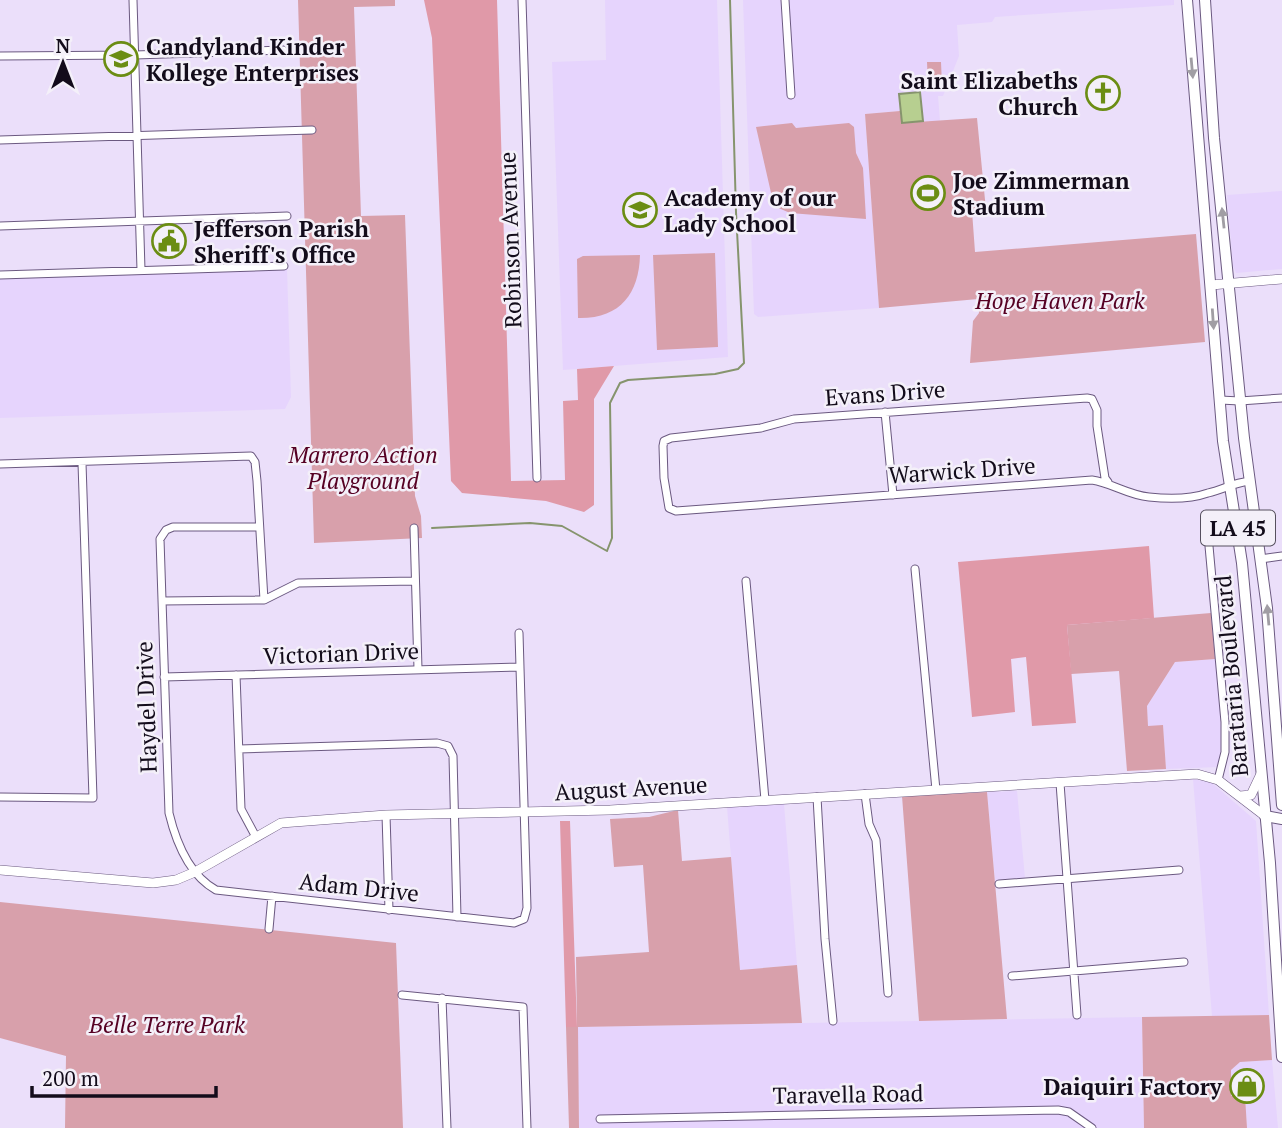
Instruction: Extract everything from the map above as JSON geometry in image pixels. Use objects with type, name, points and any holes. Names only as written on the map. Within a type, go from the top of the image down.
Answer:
[{"type":"main road","name":"Barataria Boulevard","points":[[1187,0],[1223,441],[1242,563],[1265,816],[1282,1056]]},
{"type":"main road","name":"Barataria Boulevard","points":[[1205,0],[1214,138],[1240,401],[1261,559],[1280,736],[1282,805]]},
{"type":"main road","points":[[1265,816],[1282,819]]},
{"type":"street","points":[[133,0],[141,270]]},
{"type":"street","name":"Robinson Avenue","points":[[522,0],[537,478]]},
{"type":"street","points":[[785,0],[791,95]]},
{"type":"street","points":[[0,57],[283,50]]},
{"type":"street","points":[[0,140],[312,130]]},
{"type":"street","points":[[0,226],[286,216]]},
{"type":"street","points":[[0,275],[284,266]]},
{"type":"street","points":[[1211,285],[1282,279]]},
{"type":"street","name":"Evans Drive","points":[[671,510],[664,478],[663,446],[664,441],[671,438],[761,428],[794,419],[1087,398],[1092,399],[1097,410],[1097,426],[1105,478],[1108,482]]},
{"type":"street","points":[[1220,400],[1282,398]]},
{"type":"street","points":[[886,412],[893,495]]},
{"type":"street","points":[[0,464],[251,456],[255,462],[257,481],[264,600]]},
{"type":"street","points":[[0,797],[93,798],[82,463]]},
{"type":"street","name":"Warwick Drive","points":[[671,510],[1092,480],[1108,482],[1124,492],[1164,498],[1201,495],[1231,483],[1250,481]]},
{"type":"street","name":"Haydel Drive","points":[[195,872],[174,835],[169,813],[159,546],[162,534],[173,527],[258,527]]},
{"type":"street","points":[[414,528],[418,670]]},
{"type":"street","points":[[1209,546],[1225,722],[1224,752],[1218,780]]},
{"type":"street","points":[[1261,559],[1282,556]]},
{"type":"street","points":[[915,569],[936,790]]},
{"type":"street","points":[[162,601],[264,600],[298,583],[415,581]]},
{"type":"street","points":[[746,581],[765,800]]},
{"type":"street","points":[[519,633],[524,812]]},
{"type":"street","name":"Victorian Drive","points":[[164,677],[520,667]]},
{"type":"street","points":[[236,675],[241,809],[256,837]]},
{"type":"street","points":[[239,749],[437,743],[448,746],[453,756],[457,917]]},
{"type":"street","name":"August Avenue","points":[[0,870],[153,883],[176,880],[195,872],[281,823],[386,815],[610,810],[1197,774],[1218,780],[1265,816]]},
{"type":"street","points":[[1240,796],[1251,795],[1261,774]]},
{"type":"street","points":[[1060,783],[1077,1015]]},
{"type":"street","points":[[864,794],[869,824],[876,840],[888,993]]},
{"type":"street","points":[[817,797],[833,1021]]},
{"type":"street","name":"Adam Drive","points":[[195,872],[206,885],[216,890],[514,923],[524,919],[527,908],[524,812]]},
{"type":"street","points":[[386,815],[389,910]]},
{"type":"street","points":[[999,884],[1179,870]]},
{"type":"street","points":[[269,929],[272,896]]},
{"type":"street","points":[[1012,976],[1184,962]]},
{"type":"street","points":[[402,995],[523,1007],[527,1128]]},
{"type":"street","points":[[442,999],[447,1128]]},
{"type":"street","name":"Taravella Road","points":[[600,1119],[1058,1110],[1069,1112],[1092,1128]]},
{"type":"shaded area","points":[[424,0],[497,0],[511,481],[565,480],[563,401],[578,400],[577,369],[614,366],[594,399],[594,505],[584,512],[546,501],[462,493],[451,481],[432,38]]},
{"type":"shaded area","name":"Academy of our Lady School","points":[[605,0],[717,0],[728,357],[563,370],[552,62],[606,60]]},
{"type":"shaded area","points":[[743,0],[1174,0],[1174,5],[995,17],[992,22],[957,25],[959,56],[943,96],[938,96],[940,121],[901,123],[900,111],[865,114],[879,308],[758,317],[754,314]]},
{"type":"shaded area","points":[[920,92],[923,121],[902,123],[899,94]]},
{"type":"shaded area","points":[[1282,191],[1282,269],[1236,273],[1233,266],[1227,195]]},
{"type":"shaded area","points":[[287,269],[291,397],[285,409],[0,418],[0,278]]},
{"type":"shaded area","points":[[1149,546],[1154,618],[1067,625],[1076,723],[1032,726],[1026,657],[1011,659],[1015,712],[972,717],[958,562]]},
{"type":"shaded area","points":[[1215,659],[1221,706],[1222,748],[1219,767],[1166,769],[1163,726],[1148,726],[1147,706],[1175,662]]},
{"type":"shaded area","points":[[1193,779],[1212,783],[1256,821],[1269,1015],[1212,1016]]},
{"type":"shaded area","points":[[1017,791],[1025,878],[995,880],[987,792]]},
{"type":"shaded area","points":[[784,804],[797,965],[740,970],[727,807]]},
{"type":"shaded area","points":[[560,821],[570,821],[577,1027],[566,1027]]},
{"type":"shaded area","points":[[1142,1017],[1144,1128],[579,1128],[577,1027]]},
{"type":"shaded area","points":[[1272,1060],[1278,1128],[1247,1128],[1245,1097],[1231,1097],[1231,1070],[1240,1062]]},
{"type":"green space","name":"Marrero Action Playground","points":[[298,0],[395,0],[395,6],[354,7],[361,216],[405,215],[415,496],[421,516],[422,538],[314,543]]},
{"type":"green space","points":[[927,62],[941,62],[942,85],[928,85]]},
{"type":"green space","name":"Hope Haven Park","points":[[900,111],[902,123],[977,118],[986,210],[972,211],[975,252],[1196,234],[1205,342],[970,363],[973,321],[979,313],[978,299],[879,308],[865,114]]},
{"type":"green space","points":[[792,123],[796,128],[849,123],[854,127],[856,153],[863,168],[866,219],[790,213],[774,206],[756,127]]},
{"type":"green space","points":[[715,253],[718,347],[657,350],[653,255]]},
{"type":"green space","points":[[640,255],[636,281],[624,302],[605,314],[578,318],[577,259],[583,256]]},
{"type":"green space","points":[[1211,613],[1215,659],[1175,662],[1147,706],[1148,726],[1163,725],[1166,769],[1127,771],[1119,671],[1071,674],[1067,625]]},
{"type":"green space","points":[[987,792],[1007,1019],[919,1021],[902,796]]},
{"type":"green space","points":[[678,810],[682,861],[731,857],[740,970],[797,965],[802,1023],[578,1027],[579,1128],[569,1128],[566,1027],[577,1027],[576,957],[649,952],[643,865],[614,867],[610,819],[649,817]]},
{"type":"green space","name":"Belle Terre Park","points":[[0,902],[396,943],[403,1128],[65,1128],[66,1056],[0,1038]]},
{"type":"green space","points":[[1269,1015],[1272,1060],[1240,1062],[1231,1070],[1231,1096],[1245,1096],[1247,1128],[1144,1128],[1142,1017]]},
{"type":"waterway","points":[[432,528],[530,523],[562,526],[607,551],[612,538],[610,403],[620,383],[628,380],[715,374],[738,369],[744,363],[736,212],[730,0]]},
{"type":"place","name":"Candyland Kinder Kollege Enterprises","points":[[121,59]]},
{"type":"place","name":"Saint Elizabeths Church","points":[[1103,93]]},
{"type":"place","name":"Joe Zimmerman Stadium","points":[[928,193]]},
{"type":"place","name":"Academy of our Lady School","points":[[640,210]]},
{"type":"place","name":"Jefferson Parish Sheriff's Office","points":[[169,241]]},
{"type":"place","name":"Daiquiri Factory","points":[[1247,1086]]}]
